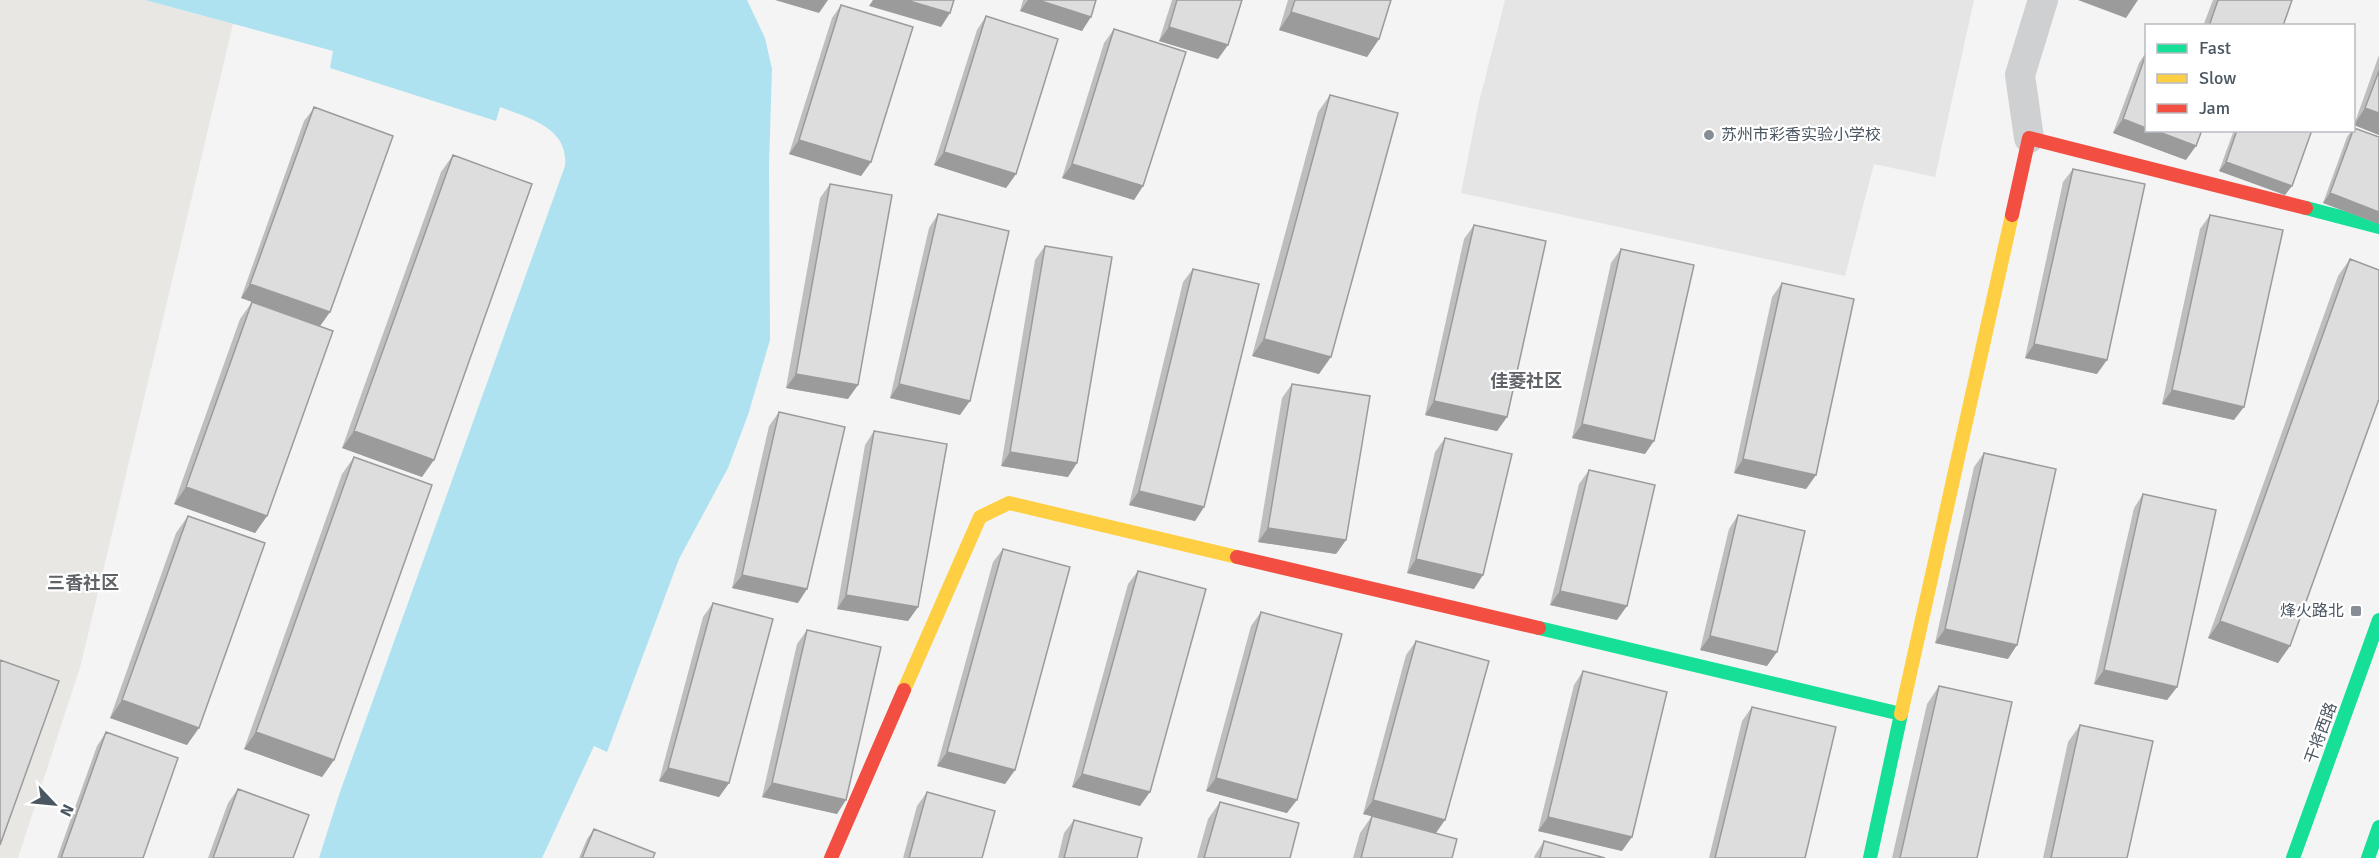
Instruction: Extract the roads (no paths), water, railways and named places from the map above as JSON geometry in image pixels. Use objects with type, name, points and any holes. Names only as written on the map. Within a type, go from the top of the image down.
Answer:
[{"type":"street","points":[[1870,858],[2029,138],[2020,75],[2043,0]]},
{"type":"street","points":[[2029,138],[2379,227]]},
{"type":"street","points":[[831,858],[980,518],[1009,503],[1901,714]]},
{"type":"street","name":"干将西路","points":[[2293,858],[2379,620]]},
{"type":"street","points":[[2368,858],[2379,827]]},
{"type":"water","points":[[145,0],[747,0],[765,38],[772,69],[769,166],[770,340],[748,415],[728,468],[679,559],[607,752],[594,746],[542,858],[319,858],[340,792],[565,166],[565,153],[561,142],[545,126],[500,107],[496,121],[330,68],[333,51]]},
{"type":"place","name":"苏州市彩香实验小学校","points":[[1709,135]]},
{"type":"place","name":"烽火路北","points":[[2356,611]]},
{"type":"district","name":"佳菱社区","points":[[1526,381]]},
{"type":"district","name":"三香社区","points":[[83,583]]}]
